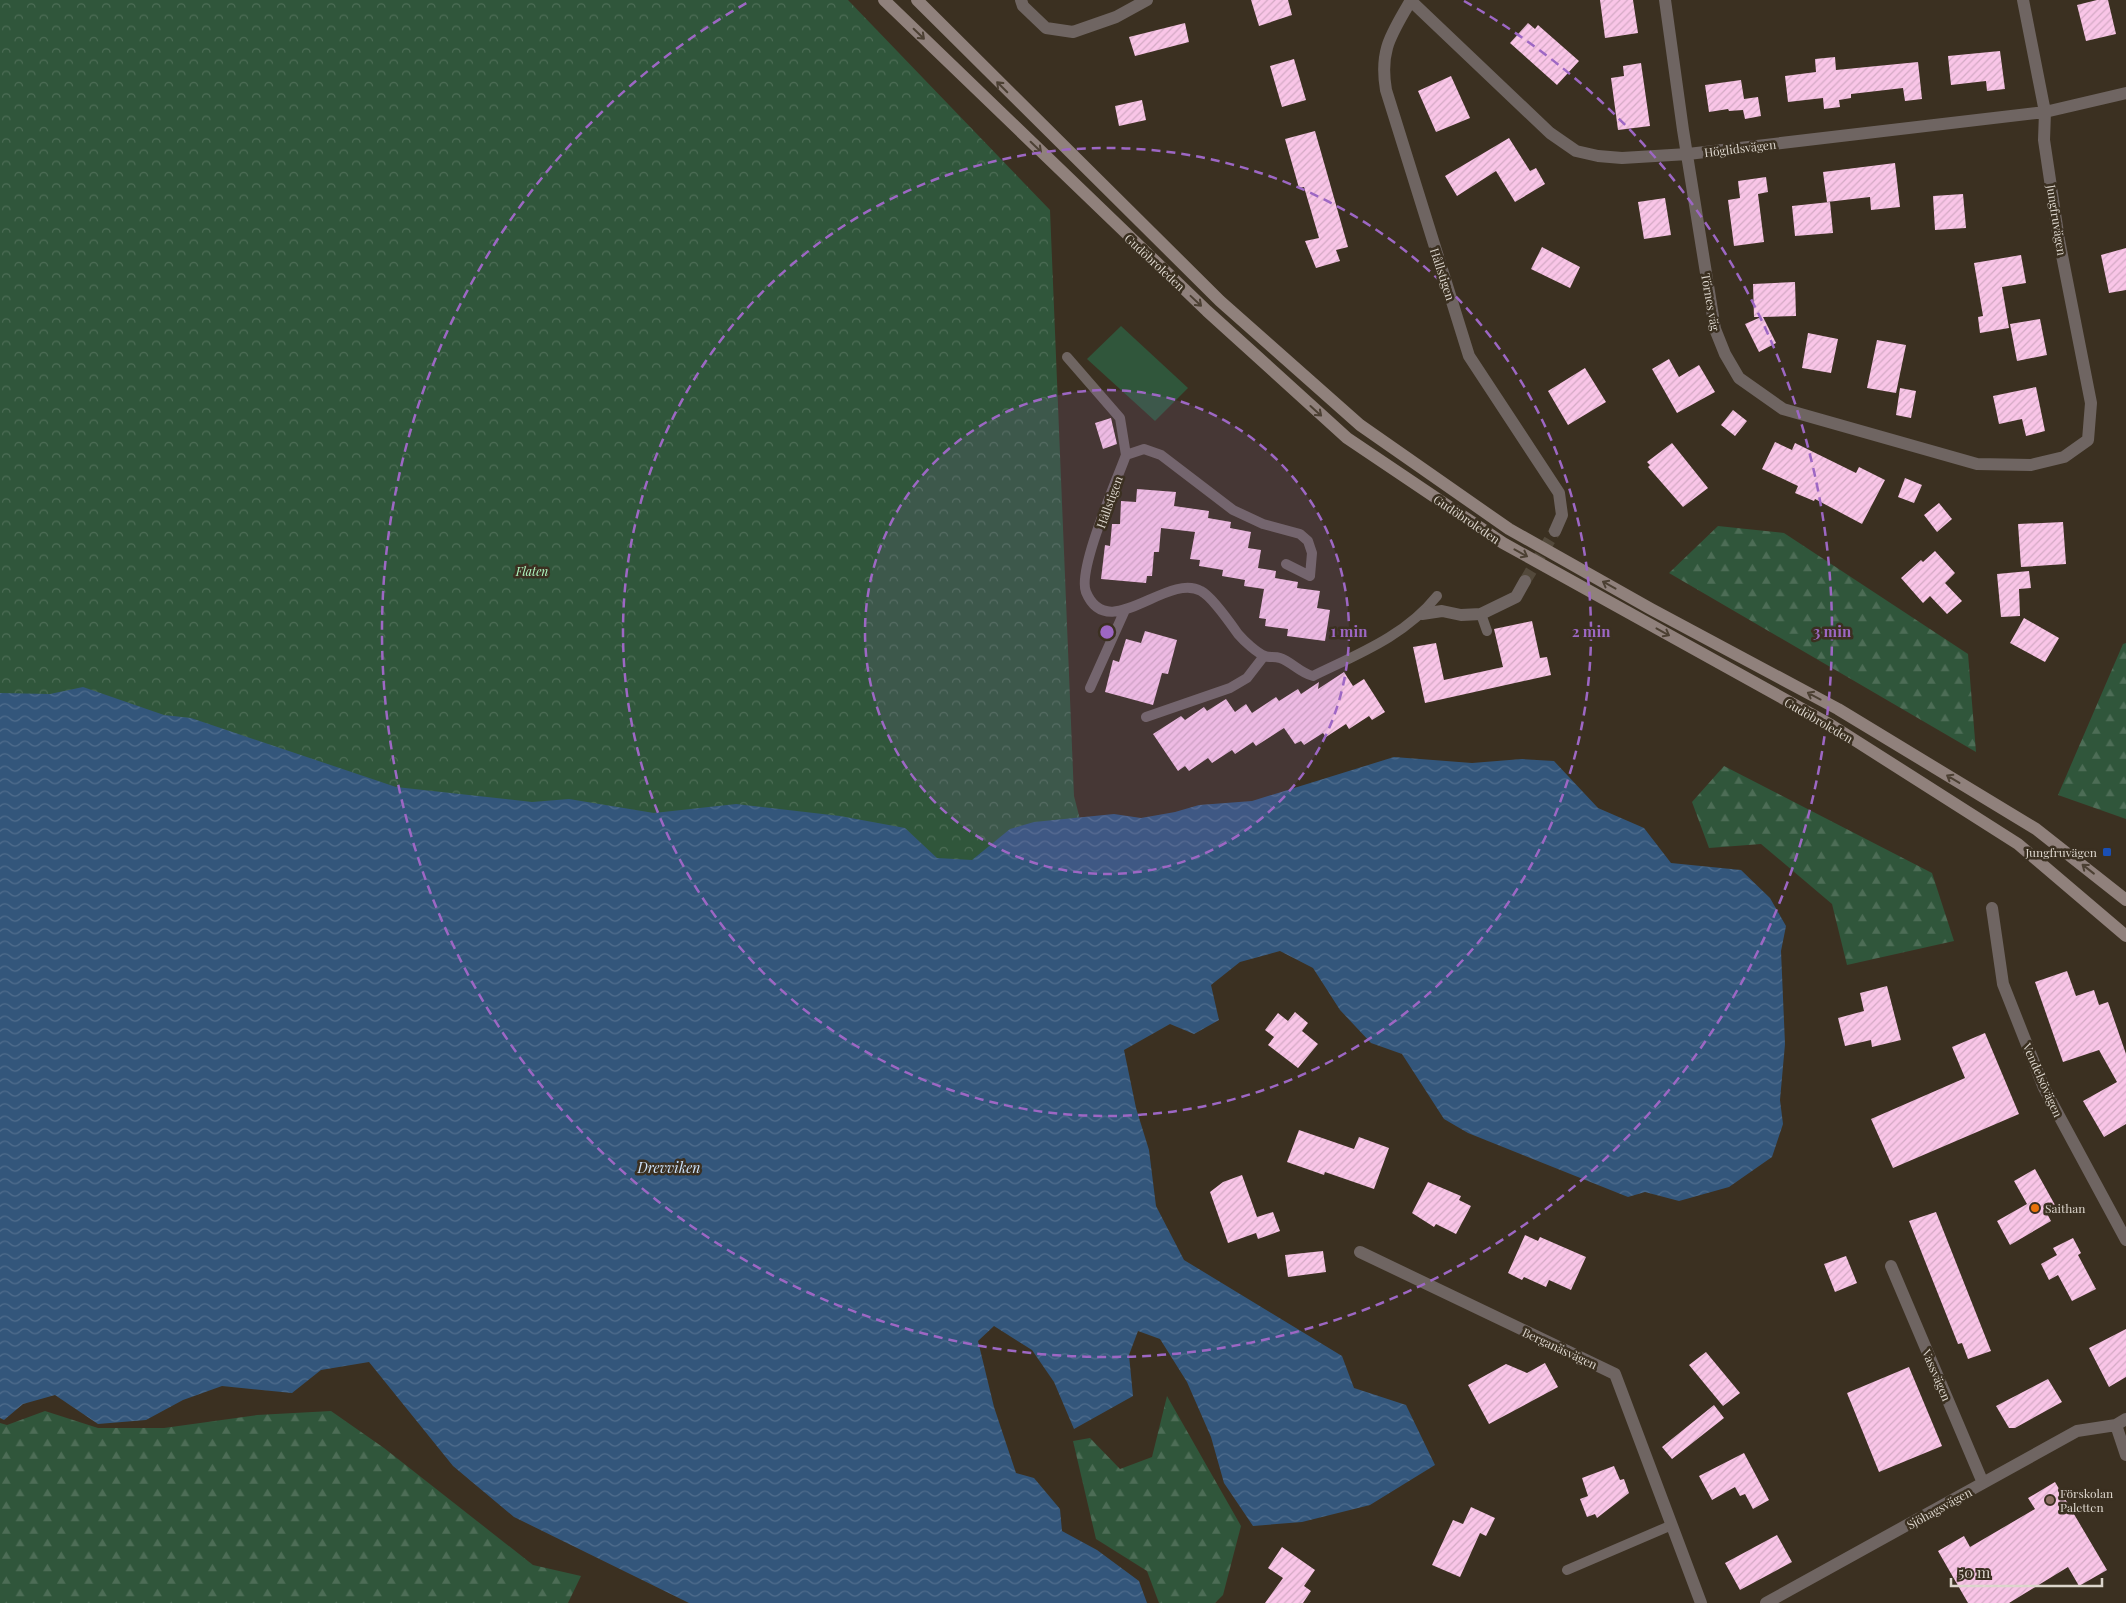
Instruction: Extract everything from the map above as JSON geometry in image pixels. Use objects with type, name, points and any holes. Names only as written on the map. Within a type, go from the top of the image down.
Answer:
[{"type":"main road","name":"Gudöbroleden","points":[[884,0],[1180,285],[1347,438],[1503,544],[1831,725],[2018,844],[2126,936]]},
{"type":"main road","name":"Gudöbroleden","points":[[916,0],[1220,301],[1360,425],[1510,529],[1651,609],[1838,709],[2036,829],[2126,900]]},
{"type":"street","points":[[1022,3],[1046,28],[1073,32],[1116,17],[1147,0]]},
{"type":"street","name":"Höglidsvägen","points":[[1411,0],[1550,133],[1576,151],[1598,156],[1622,158],[1688,154],[2045,112],[2126,93]]},
{"type":"street","name":"Hållstigen","points":[[1411,0],[1386,44],[1382,69],[1386,90],[1469,356],[1559,493],[1562,516],[1555,531]]},
{"type":"street","name":"Törnes väg","points":[[1665,0],[1683,130],[1715,329],[1724,354],[1739,378],[1783,409],[1977,464],[2031,465],[2064,457],[2088,440]]},
{"type":"street","name":"Jungfruvägen","points":[[2023,0],[2045,112],[2044,140],[2090,403],[2088,440]]},
{"type":"street","points":[[1422,614],[1442,611],[1461,615],[1481,614],[1516,597],[1524,581]]},
{"type":"street","name":"Vendelsövägen","points":[[1992,908],[2003,984],[2044,1088],[2126,1240]]},
{"type":"street","name":"Berganäsvägen","points":[[1360,1252],[1614,1374],[1701,1603]]},
{"type":"street","name":"Vassvägen","points":[[1891,1266],[1983,1483]]},
{"type":"street","points":[[2121,1422],[2126,1455]]},
{"type":"street","name":"Sjöhagsvägen","points":[[1766,1603],[2077,1431],[2121,1422]]},
{"type":"lane","points":[[1066,357],[1120,418],[1126,455],[1144,449],[1161,455],[1233,510],[1263,524],[1300,534],[1308,541],[1312,553],[1310,576],[1286,564]]},
{"type":"lane","name":"Hållstigen","points":[[1126,455],[1088,559],[1084,587],[1090,603],[1102,610],[1113,612],[1125,610],[1171,591],[1188,588],[1202,591],[1240,636],[1264,656],[1279,658],[1305,674],[1313,676],[1389,639],[1422,614]]},
{"type":"lane","points":[[1422,614],[1437,596]]},
{"type":"lane","points":[[1090,688],[1125,610]]},
{"type":"lane","points":[[1481,614],[1487,631]]},
{"type":"lane","points":[[1146,717],[1230,688],[1247,678],[1264,656]]},
{"type":"lane","points":[[1567,1570],[1672,1525]]},
{"type":"green space","name":"Flaten","points":[[0,0],[848,0],[1050,210],[1074,796],[1111,940],[0,1044]]},
{"type":"green space","points":[[1121,326],[1188,388],[1155,421],[1087,359]]},
{"type":"green space","points":[[1718,526],[1784,533],[1968,654],[1976,752],[1669,573]]},
{"type":"green space","points":[[2126,643],[2126,819],[2058,795],[2123,644]]},
{"type":"green space","points":[[1724,766],[1932,873],[1954,941],[1847,965],[1832,904],[1761,844],[1709,848],[1692,802]]},
{"type":"green space","points":[[1167,1396],[1241,1526],[1223,1595],[1215,1603],[1159,1603],[1147,1571],[1096,1539],[1073,1441],[1090,1438],[1120,1469],[1152,1457]]},
{"type":"green space","points":[[45,1411],[98,1428],[164,1428],[257,1415],[331,1411],[384,1448],[533,1565],[581,1576],[568,1603],[0,1603],[0,1423],[7,1425]]},
{"type":"water","name":"Drevviken","points":[[83,687],[164,715],[191,718],[396,787],[532,802],[569,799],[654,813],[736,804],[840,816],[905,828],[937,858],[972,860],[1010,829],[1034,822],[1114,814],[1141,818],[1175,812],[1199,805],[1252,801],[1394,757],[1472,763],[1522,759],[1554,761],[1598,808],[1644,828],[1671,863],[1741,870],[1770,898],[1786,926],[1781,951],[1785,1044],[1780,1100],[1783,1124],[1772,1157],[1729,1187],[1679,1201],[1645,1192],[1628,1197],[1468,1133],[1444,1119],[1402,1054],[1371,1043],[1340,1010],[1313,968],[1280,951],[1240,962],[1211,985],[1219,1020],[1194,1034],[1170,1024],[1124,1050],[1136,1108],[1149,1150],[1156,1206],[1184,1260],[1342,1356],[1354,1388],[1406,1405],[1435,1465],[1370,1505],[1302,1522],[1253,1526],[1224,1483],[1211,1437],[1187,1382],[1160,1339],[1138,1331],[1129,1355],[1133,1396],[1074,1429],[1054,1382],[1032,1350],[994,1326],[978,1341],[994,1407],[1016,1473],[1034,1478],[1060,1509],[1062,1531],[1097,1550],[1139,1581],[1147,1603],[689,1603],[514,1517],[453,1466],[369,1362],[321,1370],[292,1393],[222,1386],[183,1400],[146,1420],[98,1424],[55,1395],[23,1404],[4,1420],[0,1418],[0,693],[50,694]]},
{"type":"building","points":[[1251,0],[1288,0],[1292,15],[1259,26]]},
{"type":"building","points":[[1600,0],[1633,0],[1638,33],[1605,38]]},
{"type":"building","points":[[2097,0],[2108,0],[2116,34],[2086,41],[2077,5]]},
{"type":"building","points":[[1185,23],[1189,42],[1135,56],[1129,37]]},
{"type":"building","points":[[1528,23],[1535,29],[1538,25],[1579,61],[1557,85],[1510,43]]},
{"type":"building","points":[[2000,51],[2005,89],[1987,91],[1986,81],[1951,85],[1948,56]]},
{"type":"building","points":[[1835,57],[1836,70],[1918,62],[1922,99],[1905,101],[1903,88],[1851,94],[1851,98],[1839,100],[1840,107],[1824,109],[1823,98],[1788,102],[1785,76],[1816,72],[1815,59]]},
{"type":"building","points":[[1294,59],[1306,100],[1282,107],[1270,66]]},
{"type":"building","points":[[1641,63],[1650,126],[1618,130],[1611,78],[1624,76],[1623,66]]},
{"type":"building","points":[[1451,76],[1470,118],[1436,132],[1418,91]]},
{"type":"building","points":[[1741,80],[1744,99],[1758,97],[1761,116],[1745,119],[1743,110],[1729,111],[1728,109],[1709,112],[1705,85]]},
{"type":"building","points":[[1142,100],[1146,120],[1119,126],[1115,106]]},
{"type":"building","points":[[1315,131],[1348,247],[1336,250],[1340,261],[1316,268],[1305,241],[1319,238],[1304,187],[1299,188],[1285,139]]},
{"type":"building","points":[[1509,138],[1530,171],[1536,168],[1545,184],[1515,202],[1496,171],[1457,196],[1445,176]]},
{"type":"building","points":[[1895,163],[1900,207],[1871,210],[1870,197],[1827,202],[1823,172]]},
{"type":"building","points":[[1766,177],[1768,192],[1758,194],[1764,242],[1734,246],[1728,200],[1740,198],[1738,181]]},
{"type":"building","points":[[1963,194],[1966,228],[1935,230],[1933,196]]},
{"type":"building","points":[[1665,198],[1671,235],[1644,239],[1638,202]]},
{"type":"building","points":[[1830,202],[1833,233],[1795,236],[1792,206]]},
{"type":"building","points":[[1542,247],[1580,267],[1570,288],[1531,269]]},
{"type":"building","points":[[2126,248],[2126,290],[2109,293],[2101,255]]},
{"type":"building","points":[[2021,255],[2026,283],[2002,287],[2009,328],[1980,333],[1978,317],[1983,316],[1974,263]]},
{"type":"building","points":[[1795,282],[1796,316],[1763,317],[1776,343],[1759,352],[1745,324],[1761,317],[1754,317],[1753,284]]},
{"type":"building","points":[[2040,319],[2047,355],[2017,361],[2010,324]]},
{"type":"building","points":[[1808,333],[1838,339],[1831,373],[1802,368]]},
{"type":"building","points":[[1877,340],[1906,345],[1896,393],[1867,388]]},
{"type":"building","points":[[1669,359],[1679,377],[1699,365],[1715,392],[1677,413],[1652,369]]},
{"type":"building","points":[[1585,368],[1606,402],[1568,425],[1548,391]]},
{"type":"building","points":[[2036,387],[2045,431],[2026,436],[2022,419],[1999,424],[1993,396]]},
{"type":"building","points":[[1900,388],[1916,391],[1911,418],[1896,415]]},
{"type":"building","points":[[1733,410],[1747,421],[1735,436],[1721,425]]},
{"type":"building","points":[[1111,418],[1117,444],[1103,449],[1095,423]]},
{"type":"building","points":[[1775,442],[1792,450],[1795,443],[1856,473],[1859,467],[1885,480],[1862,524],[1815,499],[1814,501],[1795,493],[1798,486],[1762,469]]},
{"type":"building","points":[[1672,443],[1708,488],[1683,507],[1648,467],[1650,465],[1647,462]]},
{"type":"building","points":[[1905,478],[1922,485],[1914,503],[1898,497]]},
{"type":"building","points":[[1137,489],[1176,492],[1174,506],[1209,511],[1208,518],[1231,522],[1230,528],[1251,532],[1248,548],[1261,550],[1258,568],[1276,571],[1275,578],[1298,582],[1297,588],[1320,591],[1317,608],[1330,610],[1325,641],[1287,636],[1288,629],[1265,626],[1266,619],[1259,618],[1264,589],[1244,586],[1245,580],[1222,576],[1223,570],[1199,566],[1200,560],[1190,559],[1195,532],[1161,528],[1159,552],[1154,552],[1152,576],[1147,576],[1146,583],[1101,579],[1105,545],[1110,546],[1112,524],[1120,524],[1121,501],[1136,502]]},
{"type":"building","points":[[1939,503],[1952,519],[1937,532],[1924,515]]},
{"type":"building","points":[[2063,522],[2066,564],[2021,567],[2018,524]]},
{"type":"building","points":[[1935,551],[1955,573],[1945,583],[1962,601],[1947,614],[1930,596],[1923,603],[1901,578],[1921,560],[1923,562]]},
{"type":"building","points":[[2029,571],[2031,588],[2019,589],[2020,616],[2001,617],[1997,574]]},
{"type":"building","points":[[2024,618],[2059,638],[2045,662],[2010,643]]},
{"type":"building","points":[[1532,621],[1540,658],[1547,657],[1551,675],[1425,703],[1413,647],[1436,643],[1444,680],[1503,667],[1494,629]]},
{"type":"building","points":[[1145,631],[1177,640],[1168,674],[1162,673],[1153,705],[1105,692],[1113,660],[1119,662],[1126,639],[1141,643]]},
{"type":"building","points":[[1344,672],[1353,686],[1364,679],[1385,712],[1372,720],[1369,716],[1349,729],[1346,724],[1326,737],[1323,733],[1304,745],[1301,741],[1295,744],[1284,728],[1256,746],[1253,742],[1235,754],[1232,750],[1212,763],[1208,758],[1189,771],[1185,766],[1178,771],[1153,734],[1181,716],[1185,720],[1204,707],[1207,711],[1226,699],[1235,712],[1246,704],[1252,713],[1276,697],[1279,701],[1298,689],[1301,694],[1319,682],[1318,689]]},
{"type":"building","points":[[2067,971],[2076,996],[2094,990],[2099,1005],[2108,1002],[2126,1054],[2126,1124],[2104,1137],[2083,1101],[2117,1082],[2099,1050],[2063,1062],[2035,982]]},
{"type":"building","points":[[1887,986],[1901,1040],[1872,1047],[1871,1040],[1845,1046],[1838,1018],[1864,1011],[1860,993]]},
{"type":"building","points":[[1295,1012],[1308,1023],[1302,1031],[1318,1044],[1298,1068],[1268,1045],[1274,1037],[1265,1030],[1278,1013],[1288,1021]]},
{"type":"building","points":[[1985,1033],[2019,1114],[1893,1168],[1871,1119],[1965,1078],[1952,1047]]},
{"type":"building","points":[[1299,1130],[1354,1149],[1359,1137],[1389,1148],[1374,1189],[1325,1172],[1324,1175],[1287,1162]]},
{"type":"building","name":"Saithan","points":[[2035,1169],[2055,1205],[2045,1210],[2051,1221],[2010,1245],[1997,1221],[2027,1204],[2014,1181]]},
{"type":"building","points":[[1242,1175],[1257,1217],[1273,1212],[1280,1231],[1258,1239],[1256,1233],[1228,1243],[1210,1192],[1223,1182]]},
{"type":"building","points":[[1428,1182],[1461,1196],[1459,1200],[1471,1206],[1456,1234],[1436,1224],[1434,1227],[1412,1213]]},
{"type":"building","points":[[1936,1212],[1991,1351],[1968,1359],[1962,1343],[1958,1344],[1909,1221]]},
{"type":"building","points":[[1525,1235],[1538,1241],[1540,1237],[1586,1257],[1571,1290],[1549,1280],[1546,1287],[1524,1277],[1522,1280],[1508,1273]]},
{"type":"building","points":[[2073,1238],[2081,1253],[2078,1255],[2096,1289],[2072,1301],[2058,1275],[2049,1280],[2041,1264],[2057,1255],[2053,1248]]},
{"type":"building","points":[[1323,1251],[1326,1272],[1288,1277],[1285,1255]]},
{"type":"building","points":[[1846,1256],[1857,1283],[1835,1292],[1824,1264]]},
{"type":"building","points":[[2126,1329],[2126,1377],[2109,1387],[2089,1348]]},
{"type":"building","points":[[1706,1352],[1740,1393],[1723,1406],[1689,1365]]},
{"type":"building","points":[[1545,1363],[1558,1387],[1489,1424],[1468,1385],[1506,1364],[1527,1373]]},
{"type":"building","points":[[1909,1367],[1942,1446],[1879,1472],[1847,1393]]},
{"type":"building","points":[[2048,1379],[2062,1402],[2015,1428],[2009,1428],[1996,1406]]},
{"type":"building","points":[[1714,1405],[1724,1418],[1672,1459],[1662,1447]]},
{"type":"building","points":[[1744,1453],[1769,1500],[1753,1509],[1745,1494],[1740,1496],[1735,1487],[1712,1500],[1699,1476]]},
{"type":"building","points":[[1614,1466],[1620,1480],[1624,1479],[1629,1493],[1597,1518],[1595,1514],[1587,1517],[1580,1499],[1588,1496],[1582,1478]]},
{"type":"building","points":[[2055,1482],[2107,1570],[2079,1586],[2068,1567],[2009,1603],[1968,1603],[1938,1551],[1964,1536],[1970,1547],[2035,1509],[2028,1498]]},
{"type":"building","points":[[1471,1507],[1495,1518],[1486,1536],[1480,1533],[1460,1577],[1432,1565],[1453,1520],[1463,1524]]},
{"type":"building","points":[[1777,1535],[1792,1562],[1740,1590],[1725,1563]]},
{"type":"building","points":[[1282,1547],[1315,1570],[1304,1586],[1311,1591],[1303,1603],[1265,1603],[1283,1578],[1268,1568]]},
{"type":"tunnel","points":[[1525,581],[1555,531]]},
{"type":"place","name":"Jungfruvägen","points":[[2107,852]]},
{"type":"place","name":"Saithan","points":[[2035,1208]]},
{"type":"place","name":"Förskolan Paletten","points":[[2050,1500]]}]
